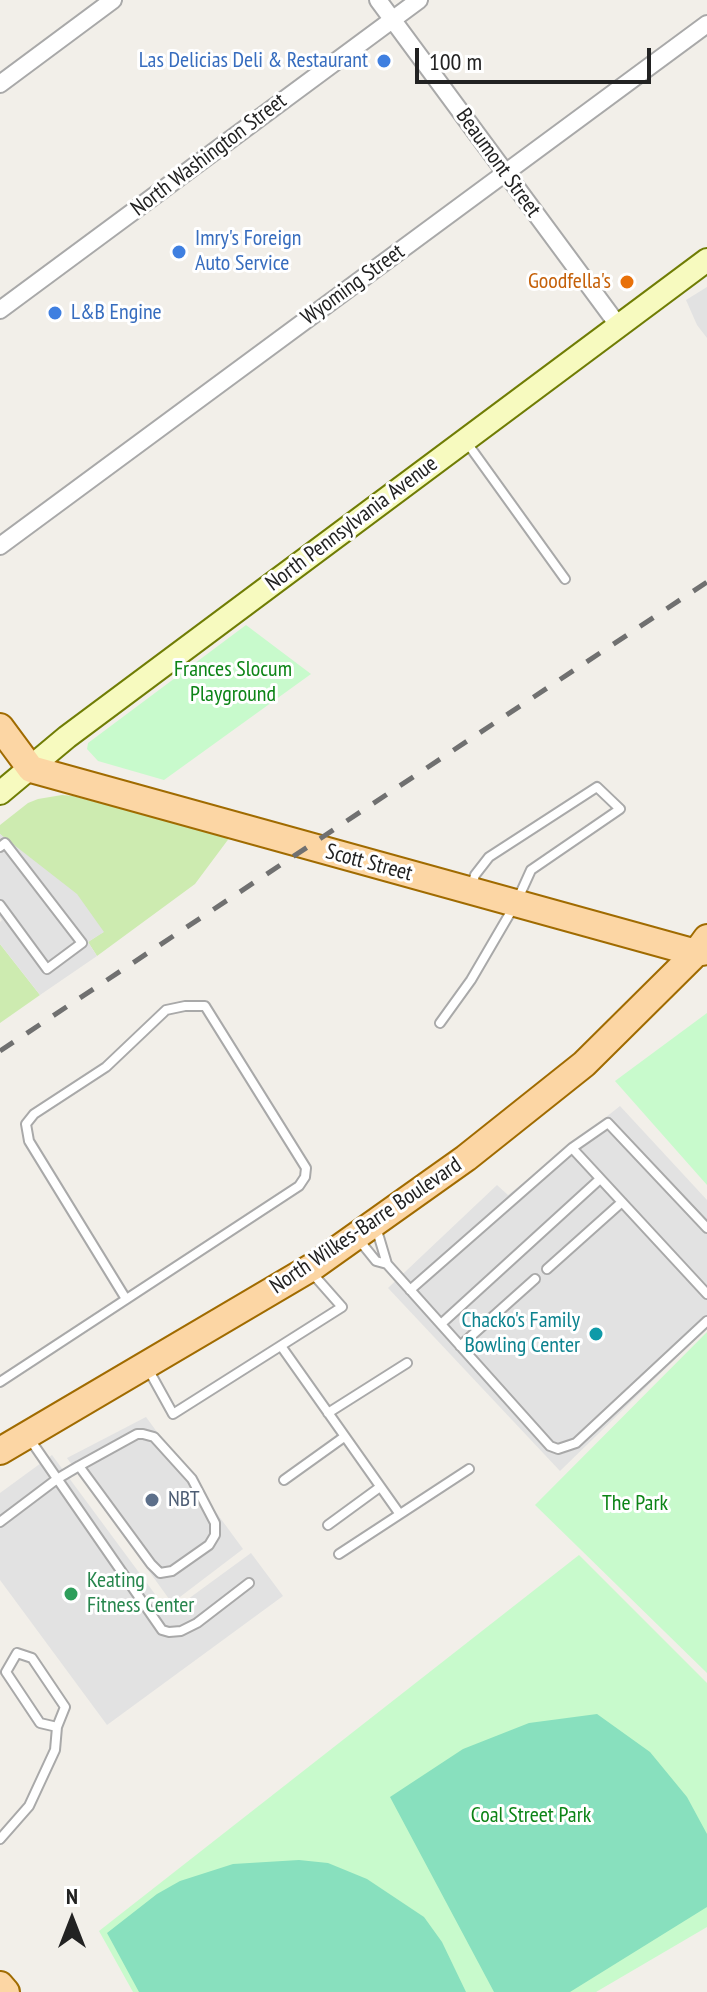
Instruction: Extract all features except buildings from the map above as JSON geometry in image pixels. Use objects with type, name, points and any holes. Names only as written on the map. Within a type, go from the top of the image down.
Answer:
[{"type":"main road","points":[[0,727],[31,769]]},
{"type":"main road","name":"Scott Street","points":[[31,769],[516,903],[704,949]]},
{"type":"main road","name":"North Wilkes-Barre Boulevard","points":[[0,1451],[309,1269],[466,1158],[584,1064],[704,949]]},
{"type":"main road","points":[[0,1985],[6,1992]]},
{"type":"street","points":[[0,84],[113,0]]},
{"type":"street","name":"Beaumont Street","points":[[378,0],[618,325]]},
{"type":"street","name":"North Washington Street","points":[[0,310],[419,0]]},
{"type":"street","name":"Wyoming Street","points":[[0,546],[707,24]]},
{"type":"street","name":"North Pennsylvania Avenue","points":[[0,793],[67,737],[707,260]]},
{"type":"lane","points":[[465,440],[565,579]]},
{"type":"lane","points":[[440,1023],[471,980],[516,903],[531,870],[620,809],[597,787],[489,857],[475,875],[470,890]]},
{"type":"lane","points":[[0,847],[5,843],[82,943],[47,969],[0,905]]},
{"type":"lane","points":[[0,1382],[299,1186],[305,1177],[306,1168],[205,1006],[166,1010],[106,1067],[34,1114],[26,1124],[29,1141],[126,1299]]},
{"type":"lane","points":[[410,1290],[572,1148],[608,1123],[707,1228]]},
{"type":"lane","points":[[572,1148],[707,1294]]},
{"type":"lane","points":[[441,1324],[600,1179]]},
{"type":"lane","points":[[547,1269],[622,1202]]},
{"type":"lane","points":[[366,1229],[376,1261],[387,1264]]},
{"type":"lane","points":[[366,1229],[387,1264],[550,1446],[558,1449],[576,1443],[707,1321]]},
{"type":"lane","points":[[146,1366],[173,1414],[342,1307],[309,1269]]},
{"type":"lane","points":[[460,1346],[535,1279]]},
{"type":"lane","points":[[281,1346],[399,1513]]},
{"type":"lane","points":[[328,1413],[407,1363]]},
{"type":"lane","points":[[26,1434],[162,1630],[181,1631],[197,1623],[249,1583]]},
{"type":"lane","points":[[0,1522],[57,1479],[79,1466],[137,1434],[154,1437],[192,1479],[215,1523],[215,1535],[209,1545],[172,1571],[160,1573],[79,1466]]},
{"type":"lane","points":[[284,1480],[344,1437]]},
{"type":"lane","points":[[339,1554],[469,1469]]},
{"type":"lane","points":[[328,1525],[380,1487]]},
{"type":"lane","points":[[0,1839],[29,1806],[55,1750],[57,1727],[65,1707],[32,1658],[17,1653],[6,1672],[40,1723],[57,1727]]},
{"type":"green space","name":"Frances Slocum Playground","points":[[246,625],[311,674],[164,780],[98,761],[87,749],[88,743]]},
{"type":"green space","points":[[62,795],[230,837],[195,884],[97,956],[88,942],[103,932],[0,834],[0,825],[28,803]]},
{"type":"green space","points":[[0,944],[40,995],[0,1023]]},
{"type":"green space","points":[[707,1013],[707,1185],[615,1081]]},
{"type":"green space","name":"The Park","points":[[707,1332],[707,1673],[535,1505]]},
{"type":"green space","name":"Coal Street Park","points":[[579,1555],[707,1683],[707,1927],[596,1992],[133,1992],[99,1931]]},
{"type":"green space","points":[[597,1714],[650,1752],[687,1797],[707,1834],[707,1907],[570,1992],[494,1992],[390,1797],[463,1749],[529,1723]]},
{"type":"green space","points":[[299,1860],[328,1863],[367,1879],[424,1917],[442,1942],[466,1992],[139,1992],[107,1933],[157,1894],[180,1881],[233,1864]]},
{"type":"shaded area","points":[[707,287],[707,338],[697,325],[686,300]]},
{"type":"shaded area","points":[[0,834],[77,894],[104,932],[88,942],[97,956],[40,995],[0,944]]},
{"type":"shaded area","points":[[620,1106],[707,1200],[707,1328],[560,1471],[388,1288],[497,1185],[508,1195]]},
{"type":"shaded area","points":[[146,1417],[243,1549],[172,1603],[67,1458]]},
{"type":"shaded area","points":[[52,1455],[169,1613],[251,1553],[283,1596],[107,1725],[0,1580],[0,1493]]},
{"type":"railway","points":[[0,1051],[707,582]]},
{"type":"place","name":"Las Delicias Deli & Restaurant","points":[[384,61]]},
{"type":"place","name":"Imry's Foreign Auto Service","points":[[179,252]]},
{"type":"place","name":"Goodfella's","points":[[627,282]]},
{"type":"place","name":"L&B Engine","points":[[55,313]]},
{"type":"place","name":"Chacko's Family Bowling Center","points":[[596,1334]]},
{"type":"place","name":"NBT","points":[[152,1500]]},
{"type":"place","name":"Keating Fitness Center","points":[[71,1594]]}]
